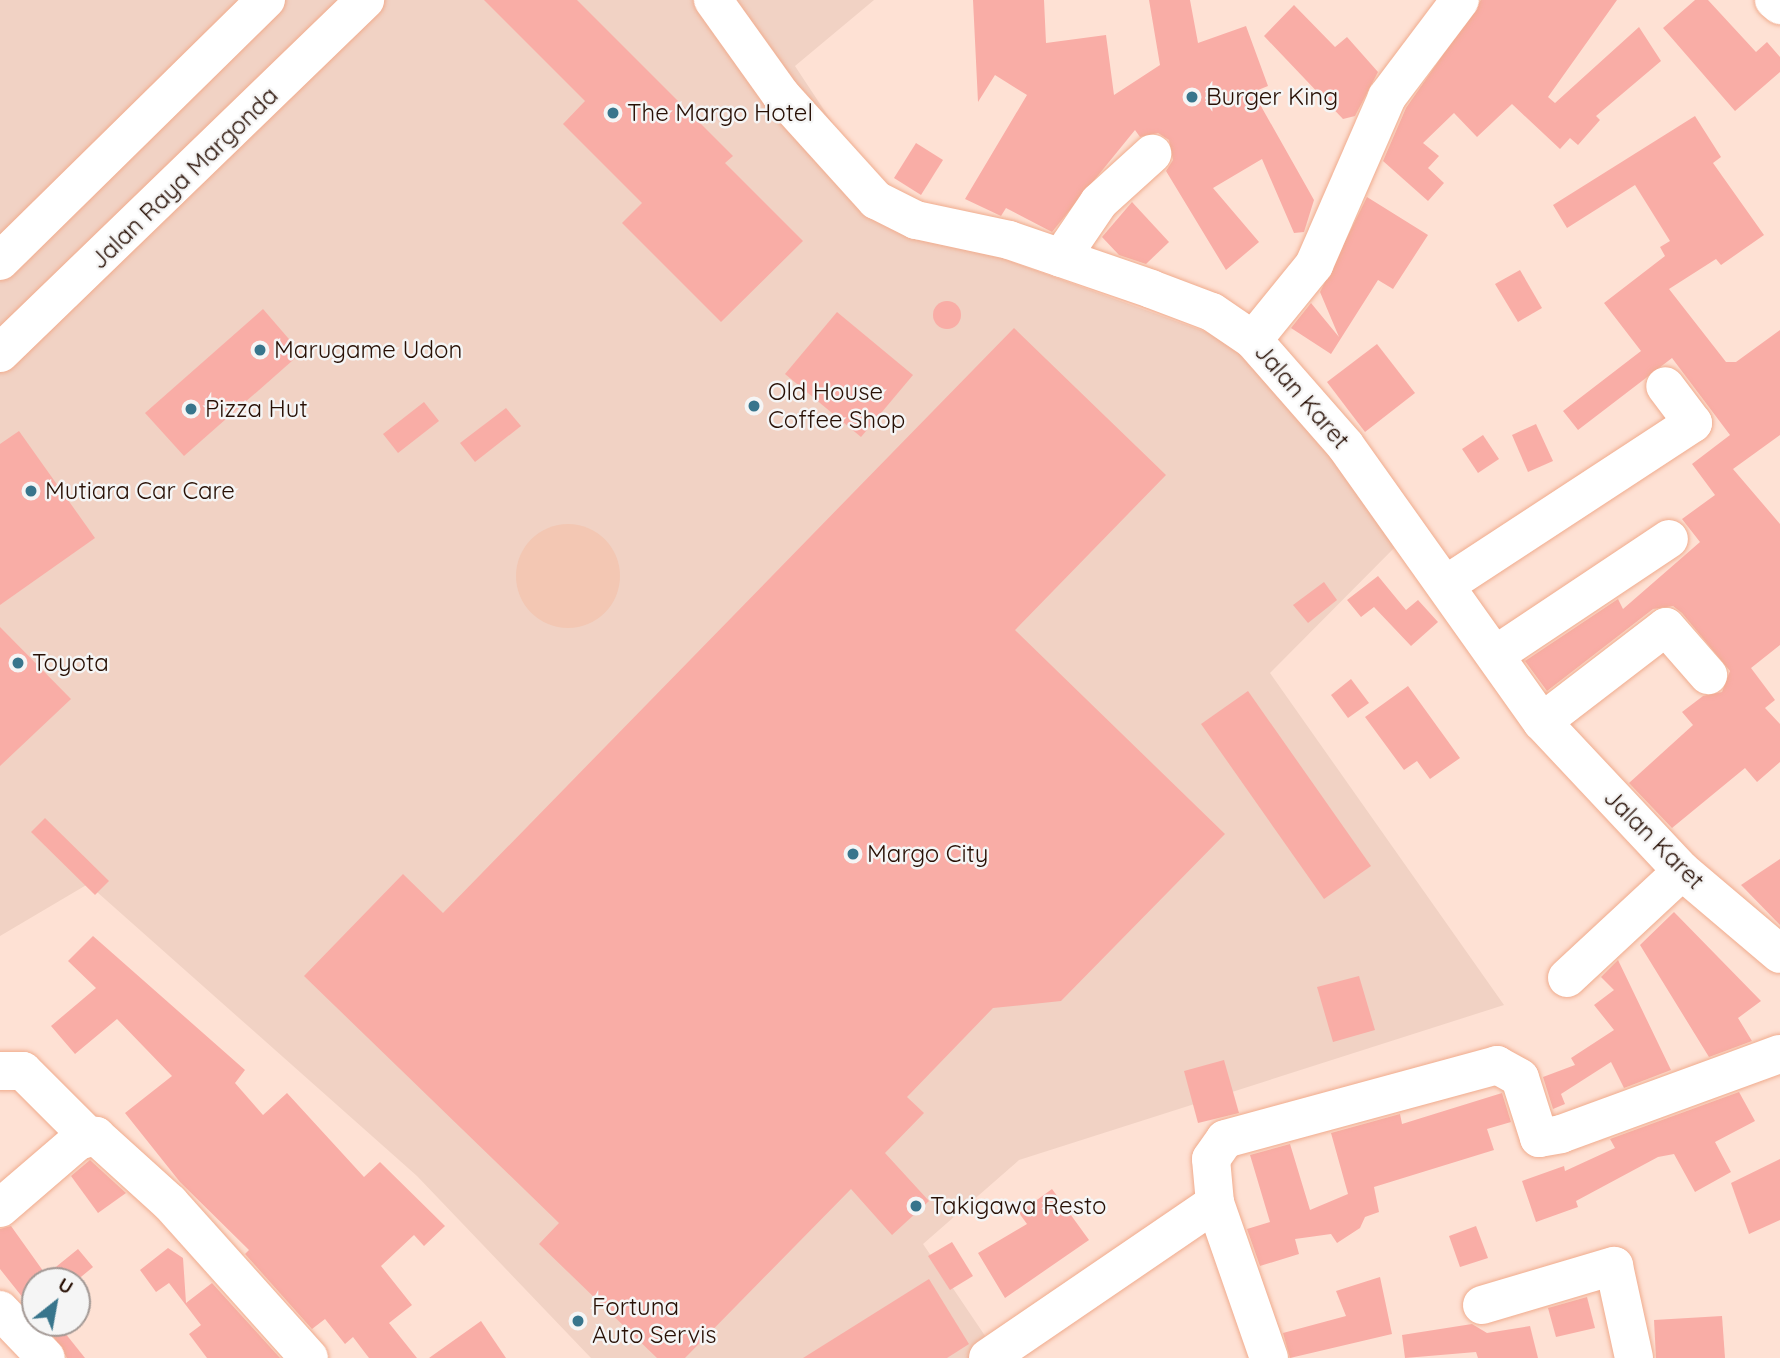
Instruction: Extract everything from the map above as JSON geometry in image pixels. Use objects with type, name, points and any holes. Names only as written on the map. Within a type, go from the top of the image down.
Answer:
[{"type":"street","points":[[0,261],[266,0]]},
{"type":"street","name":"Jalan Raya Margonda","points":[[0,353],[365,0]]},
{"type":"street","name":"Jalan Karet","points":[[713,0],[781,95],[876,200],[916,220],[1061,258],[1212,312],[1253,340],[1311,401],[1447,584],[1542,722],[1682,871],[1775,943]]},
{"type":"street","points":[[1253,340],[1314,265],[1387,97],[1460,0]]},
{"type":"street","points":[[1774,0],[1780,4]]},
{"type":"street","points":[[1061,258],[1099,202],[1152,154]]},
{"type":"street","points":[[1447,584],[1693,423],[1665,386]]},
{"type":"street","points":[[1495,655],[1669,539]]},
{"type":"street","points":[[1542,722],[1666,628],[1708,675]]},
{"type":"street","points":[[1567,978],[1682,871]]},
{"type":"street","points":[[1780,1027],[1780,1032]]},
{"type":"street","points":[[1269,1358],[1215,1203],[1211,1159],[1225,1139],[1497,1065],[1520,1078],[1539,1138],[1780,1054]]},
{"type":"street","points":[[0,1071],[23,1071],[88,1136],[170,1203],[309,1358]]},
{"type":"street","points":[[0,1208],[88,1136]]},
{"type":"street","points":[[988,1358],[1215,1203]]},
{"type":"street","points":[[1482,1306],[1614,1266],[1634,1358]]},
{"type":"street","points":[[0,1310],[46,1358]]},
{"type":"shaded area","points":[[0,0],[874,0],[795,66],[855,157],[938,235],[1231,341],[1409,533],[1270,673],[1504,1005],[1019,1160],[923,1244],[1000,1358],[591,1358],[417,1176],[88,884],[0,936]]},
{"type":"shaded area","points":[[568,524],[588,528],[605,539],[616,556],[620,576],[616,596],[605,613],[588,624],[568,628],[548,624],[531,613],[520,596],[516,576],[520,556],[531,539],[548,528]]},
{"type":"building","points":[[484,0],[577,0],[733,156],[725,163],[803,241],[721,322],[622,223],[642,203],[563,124],[585,101]]},
{"type":"building","points":[[973,0],[1044,0],[1046,43],[1106,35],[1114,95],[1160,65],[1149,0],[1190,0],[1198,43],[1246,26],[1268,86],[1253,92],[1314,200],[1304,232],[1294,233],[1262,159],[1213,188],[1259,242],[1226,270],[1166,171],[1173,160],[1169,140],[1158,133],[1140,137],[1135,130],[1052,232],[1006,208],[1001,216],[965,199],[1027,95],[995,75],[978,102]]},
{"type":"building","points":[[1481,0],[1617,0],[1548,97],[1555,103],[1639,27],[1661,61],[1596,116],[1600,120],[1578,145],[1570,138],[1560,149],[1512,104],[1477,137],[1454,113],[1423,143],[1439,156],[1428,168],[1444,183],[1428,201],[1383,161],[1406,108]]},
{"type":"building","points":[[1695,0],[1708,0],[1756,52],[1767,42],[1780,57],[1780,72],[1735,111],[1663,28]]},
{"type":"building","points":[[1294,5],[1335,47],[1347,37],[1378,72],[1355,116],[1343,119],[1264,36]]},
{"type":"building","points":[[1695,116],[1721,157],[1713,163],[1764,235],[1721,265],[1716,259],[1669,289],[1726,362],[1736,362],[1780,330],[1780,435],[1733,469],[1780,524],[1780,645],[1751,668],[1775,700],[1765,708],[1780,724],[1780,762],[1757,782],[1745,768],[1672,828],[1629,783],[1693,725],[1682,712],[1703,696],[1722,692],[1730,671],[1682,613],[1673,606],[1653,609],[1547,691],[1525,661],[1618,599],[1623,609],[1700,542],[1682,519],[1715,495],[1692,464],[1730,435],[1672,358],[1578,430],[1563,411],[1641,351],[1604,303],[1665,256],[1660,247],[1670,241],[1635,185],[1567,228],[1553,205]]},
{"type":"building","points":[[916,143],[943,160],[921,195],[894,178]]},
{"type":"building","points":[[1367,197],[1428,235],[1393,289],[1378,280],[1331,354],[1291,328],[1311,303],[1339,337],[1320,292]]},
{"type":"building","points":[[1132,202],[1169,242],[1146,264],[1119,255],[1102,237]]},
{"type":"building","points":[[1520,270],[1542,308],[1518,322],[1495,284]]},
{"type":"building","points":[[947,301],[957,305],[961,315],[957,325],[947,329],[937,325],[933,315],[937,305]]},
{"type":"building","points":[[263,309],[301,353],[184,456],[145,413]]},
{"type":"building","points":[[837,312],[913,375],[861,437],[785,374]]},
{"type":"building","name":"Margo City","points":[[1014,328],[1166,475],[1015,630],[1225,834],[1061,1001],[993,1008],[907,1097],[924,1113],[885,1153],[929,1201],[892,1235],[851,1189],[685,1358],[657,1358],[539,1244],[559,1223],[304,976],[403,874],[443,913]]},
{"type":"building","points":[[1377,344],[1415,393],[1365,432],[1327,382]]},
{"type":"building","points":[[424,402],[439,421],[398,453],[383,434]]},
{"type":"building","points":[[506,408],[521,426],[475,462],[460,443]]},
{"type":"building","points":[[1536,424],[1553,461],[1528,472],[1512,435]]},
{"type":"building","name":"Mutiara Car Care","points":[[19,431],[95,538],[0,605],[0,444]]},
{"type":"building","points":[[1483,435],[1499,459],[1478,473],[1462,449]]},
{"type":"building","points":[[1378,576],[1406,610],[1418,600],[1438,622],[1411,646],[1374,607],[1361,617],[1347,600]]},
{"type":"building","points":[[1324,582],[1337,600],[1308,623],[1293,605]]},
{"type":"building","name":"Toyota","points":[[0,627],[71,699],[0,766]]},
{"type":"building","points":[[1351,679],[1369,703],[1348,718],[1331,695]]},
{"type":"building","points":[[1408,686],[1460,758],[1430,779],[1417,761],[1404,770],[1365,717]]},
{"type":"building","points":[[1248,691],[1371,866],[1324,899],[1201,724]]},
{"type":"building","points":[[45,818],[109,881],[95,895],[31,832]]},
{"type":"building","points":[[1780,859],[1780,925],[1741,885]]},
{"type":"building","points":[[1674,912],[1761,1001],[1738,1018],[1752,1041],[1709,1057],[1640,945]]},
{"type":"building","points":[[93,936],[245,1070],[235,1083],[263,1115],[287,1093],[364,1177],[380,1162],[445,1226],[424,1246],[414,1235],[381,1266],[412,1305],[389,1323],[417,1358],[369,1358],[353,1337],[345,1344],[325,1319],[312,1329],[245,1254],[249,1250],[180,1182],[125,1113],[172,1076],[117,1019],[75,1054],[51,1026],[96,988],[68,961]]},
{"type":"building","points":[[1618,960],[1671,1070],[1624,1088],[1611,1062],[1561,1094],[1565,1104],[1553,1109],[1543,1077],[1575,1065],[1571,1058],[1614,1030],[1594,1005],[1614,990],[1601,977]]},
{"type":"building","points":[[1359,976],[1375,1030],[1333,1042],[1317,987]]},
{"type":"building","points":[[1224,1060],[1239,1113],[1198,1123],[1184,1071]]},
{"type":"building","points":[[1739,1092],[1755,1121],[1715,1142],[1731,1172],[1695,1192],[1674,1154],[1658,1157],[1576,1201],[1578,1207],[1536,1222],[1522,1181],[1564,1166],[1565,1171],[1615,1148],[1610,1139]]},
{"type":"building","points":[[1502,1093],[1511,1122],[1487,1129],[1494,1150],[1374,1187],[1379,1212],[1365,1217],[1360,1228],[1337,1243],[1331,1234],[1295,1239],[1299,1254],[1260,1266],[1247,1229],[1270,1222],[1250,1155],[1290,1144],[1310,1210],[1348,1194],[1331,1133],[1400,1114],[1402,1124]]},
{"type":"building","points":[[1780,1159],[1780,1220],[1749,1234],[1731,1183]]},
{"type":"building","points":[[90,1160],[126,1193],[98,1213],[71,1176]]},
{"type":"building","points":[[1052,1189],[1089,1240],[1005,1298],[978,1253],[1027,1224],[1019,1213]]},
{"type":"building","points":[[11,1226],[40,1267],[21,1267],[21,1295],[0,1269],[0,1229]]},
{"type":"building","points":[[1476,1226],[1488,1258],[1460,1267],[1449,1236]]},
{"type":"building","points":[[952,1242],[973,1276],[950,1290],[928,1256]]},
{"type":"building","points":[[168,1248],[183,1258],[186,1303],[212,1283],[280,1358],[207,1358],[189,1334],[201,1325],[169,1283],[156,1292],[140,1270]]},
{"type":"building","points":[[78,1249],[93,1267],[91,1269],[56,1267]]},
{"type":"building","points":[[1380,1277],[1392,1334],[1290,1358],[1283,1333],[1346,1316],[1336,1291]]},
{"type":"building","points":[[929,1279],[969,1344],[947,1358],[803,1358]]},
{"type":"building","points":[[1587,1297],[1595,1328],[1556,1337],[1548,1308]]},
{"type":"building","points":[[1722,1316],[1725,1358],[1656,1358],[1654,1320]]},
{"type":"building","points":[[481,1321],[506,1358],[429,1358]]},
{"type":"building","points":[[1472,1324],[1487,1333],[1530,1326],[1538,1358],[1478,1358],[1476,1352],[1405,1358],[1402,1335]]},
{"type":"building","points":[[54,1337],[68,1337],[85,1358],[67,1358]]},
{"type":"place","name":"Burger King","points":[[1192,97]]},
{"type":"place","name":"The Margo Hotel","points":[[613,113]]},
{"type":"place","name":"Marugame Udon","points":[[260,350]]},
{"type":"place","name":"Old House Coffee Shop","points":[[754,406]]},
{"type":"place","name":"Pizza Hut","points":[[191,409]]},
{"type":"place","name":"Mutiara Car Care","points":[[31,491]]},
{"type":"place","name":"Toyota","points":[[18,663]]},
{"type":"place","name":"Margo City","points":[[853,854]]},
{"type":"place","name":"Takigawa Resto","points":[[916,1206]]},
{"type":"place","name":"Fortuna Auto Servis","points":[[578,1321]]}]
